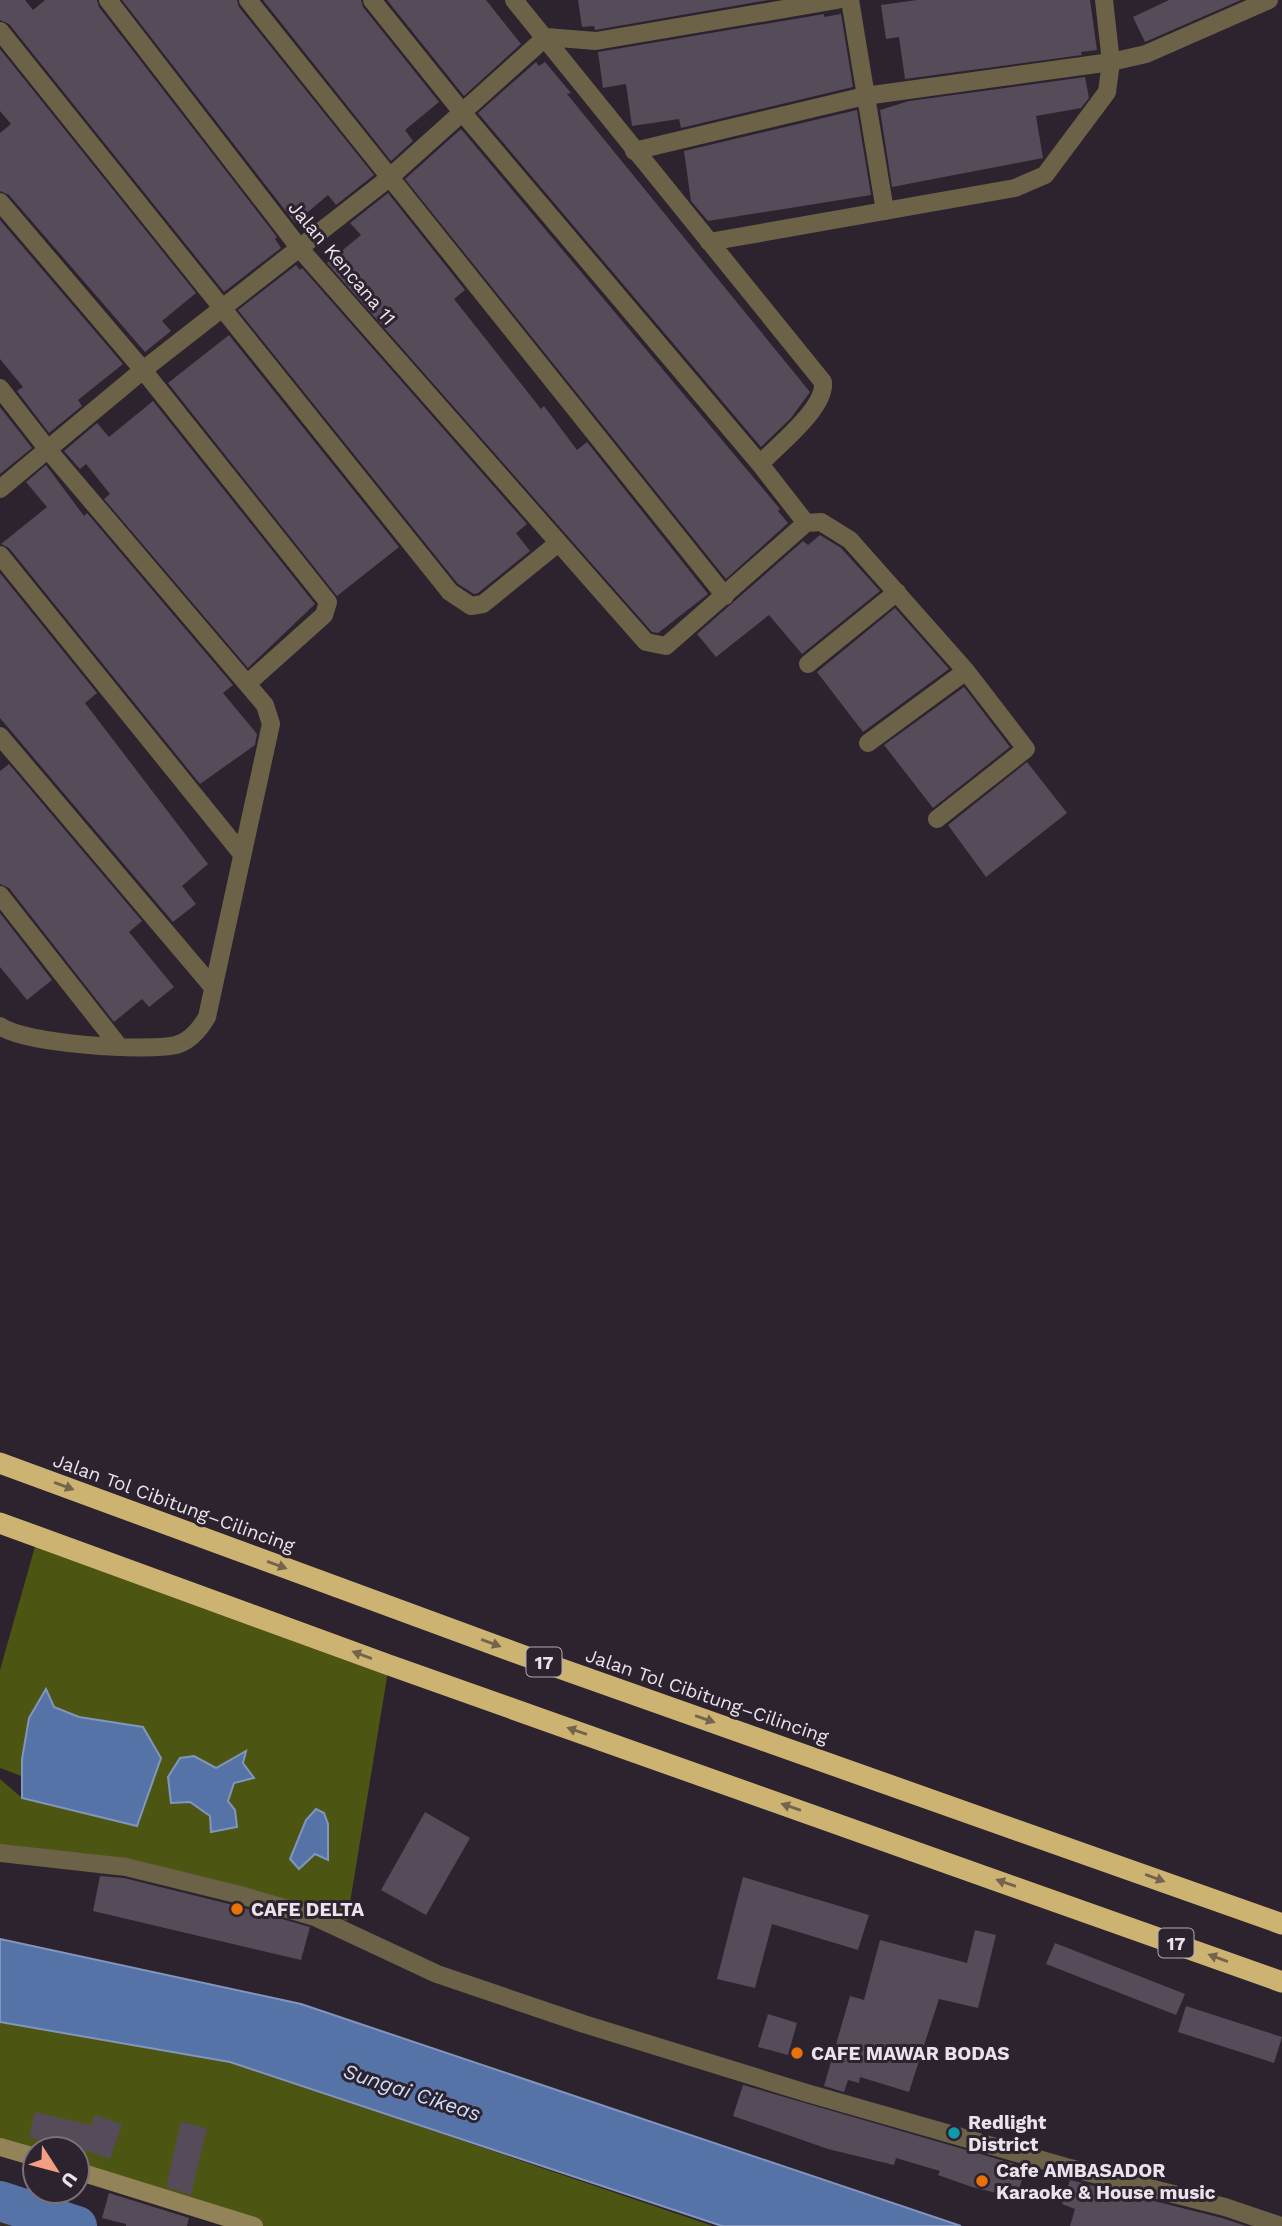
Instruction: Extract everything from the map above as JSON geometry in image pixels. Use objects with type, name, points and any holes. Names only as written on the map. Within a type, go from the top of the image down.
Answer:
[{"type":"highway","name":"Jalan Tol Cibitung–Cilincing","points":[[0,1463],[535,1659],[1282,1924]]},
{"type":"highway","name":"17","points":[[0,1523],[389,1665],[1282,1982]]},
{"type":"main road","points":[[0,2147],[21,2153]]},
{"type":"main road","points":[[91,2175],[254,2226]]},
{"type":"street","name":"Jalan Kencana 11","points":[[108,0],[301,250],[634,632],[656,646],[666,646],[806,523]]},
{"type":"street","points":[[247,0],[725,596]]},
{"type":"street","points":[[372,0],[461,112],[760,464],[806,523],[821,522],[841,533],[966,671],[1026,749],[937,819]]},
{"type":"street","points":[[514,0],[547,37],[634,151],[823,382],[824,392],[817,406],[760,464]]},
{"type":"street","points":[[0,489],[49,451],[143,370],[301,250],[389,178],[547,37],[596,41],[837,0]]},
{"type":"street","points":[[850,0],[884,211]]},
{"type":"street","points":[[709,242],[1016,188],[1045,175],[1107,92],[1111,62],[1104,0]]},
{"type":"street","points":[[634,151],[865,96],[1111,62],[1146,54],[1269,0]]},
{"type":"street","points":[[0,31],[458,600],[471,606],[483,604],[557,544]]},
{"type":"street","points":[[0,202],[143,370],[328,602],[324,615],[248,683]]},
{"type":"street","points":[[0,388],[49,451],[248,683],[265,705],[271,724],[211,985],[207,1017],[190,1038],[175,1045],[68,1044],[37,1039],[0,1026]]},
{"type":"street","points":[[0,555],[242,854]]},
{"type":"street","points":[[808,664],[897,592]]},
{"type":"street","points":[[868,743],[966,671]]},
{"type":"street","points":[[0,736],[211,985]]},
{"type":"street","points":[[0,895],[118,1045]]},
{"type":"street","points":[[0,1853],[126,1867],[240,1895],[315,1917],[437,1974],[584,2024],[807,2093],[1066,2167],[1225,2207],[1281,2226]]},
{"type":"shaded area","points":[[0,2201],[36,2213],[77,2226],[0,2226]]},
{"type":"green space","points":[[38,1536],[389,1665],[347,1921],[306,1905],[0,1853],[0,1779],[22,1798],[143,1727],[79,1717],[54,1707],[46,1690],[22,1759],[24,1777],[0,1768],[0,1670]],"holes":[[[245,1752],[243,1763],[253,1778],[234,1783],[228,1801],[235,1810],[211,1832],[210,1816],[190,1802],[194,1756],[216,1768]],[[328,1824],[328,1859],[315,1854],[300,1869]]]},
{"type":"green space","points":[[0,2022],[230,2062],[713,2226],[240,2226],[91,2178],[91,2135],[21,2135],[21,2150],[0,2150]]},
{"type":"water","points":[[46,1689],[54,1707],[79,1717],[143,1727],[161,1758],[137,1826],[22,1798],[22,1759],[29,1718]]},
{"type":"water","points":[[246,1751],[243,1763],[254,1778],[234,1783],[228,1801],[235,1810],[237,1827],[211,1832],[210,1816],[190,1802],[171,1803],[168,1777],[180,1758],[194,1756],[216,1768]]},
{"type":"water","points":[[316,1809],[324,1813],[328,1824],[328,1860],[315,1854],[299,1869],[290,1859],[306,1820]]},
{"type":"water","name":"Sungai Cikeas","points":[[0,1939],[301,2004],[961,2226],[722,2226],[230,2062],[0,2022]]},
{"type":"building","points":[[0,0],[25,0],[33,10],[45,0],[97,0],[99,7],[277,237],[275,239],[281,248],[224,292],[9,24],[0,20]]},
{"type":"building","points":[[122,0],[237,0],[239,7],[374,175],[336,205],[328,195],[295,223]]},
{"type":"building","points":[[263,0],[361,0],[363,7],[439,102],[405,130],[413,141],[391,161]]},
{"type":"building","points":[[387,0],[486,0],[521,44],[464,96]]},
{"type":"building","points":[[578,0],[769,0],[595,30],[594,26],[582,27]]},
{"type":"building","points":[[917,0],[1090,0],[1097,50],[1081,52],[1082,55],[905,79],[899,37],[886,39],[881,5]]},
{"type":"building","points":[[1169,0],[1241,0],[1145,42],[1133,17]]},
{"type":"building","points":[[824,14],[824,17],[841,14],[853,87],[681,128],[679,119],[632,126],[626,84],[603,88],[598,52]]},
{"type":"building","points":[[0,49],[196,293],[162,321],[171,331],[145,352],[9,195],[0,191],[0,133],[11,124],[0,111]]},
{"type":"building","points":[[536,62],[539,66],[545,62],[571,93],[567,94],[810,392],[791,418],[761,447],[478,113]]},
{"type":"building","points":[[1085,77],[1089,98],[1081,108],[1036,116],[1043,158],[892,187],[880,110],[909,101]]},
{"type":"building","points":[[857,110],[871,195],[708,221],[691,201],[684,151]]},
{"type":"building","points":[[461,129],[780,509],[778,511],[788,523],[726,579],[405,179]]},
{"type":"building","points":[[388,193],[465,290],[454,299],[541,409],[544,406],[577,450],[587,442],[708,594],[658,633],[652,632],[327,263],[361,235],[350,223]]},
{"type":"building","points":[[0,220],[123,364],[78,400],[82,406],[49,433],[17,391],[23,387],[0,359]]},
{"type":"building","points":[[296,265],[300,270],[302,268],[527,524],[516,533],[530,551],[478,593],[474,594],[458,584],[238,310]]},
{"type":"building","points":[[229,335],[399,547],[337,596],[168,383]]},
{"type":"building","points":[[153,401],[315,604],[248,668],[104,499],[110,494],[86,464],[80,469],[64,451],[97,423],[109,437]]},
{"type":"building","points":[[0,407],[32,448],[0,474]]},
{"type":"building","points":[[46,465],[84,516],[87,513],[233,685],[223,693],[257,734],[255,745],[200,784],[9,548],[1,544],[47,507],[26,482]]},
{"type":"building","points":[[820,535],[841,548],[880,591],[802,654],[769,615],[716,657],[697,634],[803,541],[808,545]]},
{"type":"building","points":[[0,573],[97,693],[85,703],[208,864],[182,886],[196,904],[173,922],[0,718]]},
{"type":"building","points":[[895,608],[949,669],[863,732],[817,672]]},
{"type":"building","points":[[964,687],[1010,747],[933,808],[884,745]]},
{"type":"building","points":[[1027,762],[1067,813],[986,877],[948,825]]},
{"type":"building","points":[[9,764],[142,921],[129,932],[174,987],[149,1007],[142,999],[114,1022],[9,888],[0,884],[0,771]]},
{"type":"building","points":[[0,913],[52,980],[27,1000],[0,967]]},
{"type":"building","points":[[425,1812],[470,1838],[426,1915],[381,1890]]},
{"type":"building","points":[[100,1876],[124,1878],[310,1927],[301,1960],[93,1911]]},
{"type":"building","points":[[743,1877],[869,1915],[858,1950],[772,1924],[755,1988],[717,1979]]},
{"type":"building","points":[[975,1930],[996,1935],[978,2008],[939,1999],[909,2092],[860,2077],[859,2083],[848,2080],[844,2092],[824,2086],[850,1996],[864,2000],[880,1940],[967,1963]]},
{"type":"building","points":[[1055,1943],[1185,1994],[1176,2015],[1046,1964]]},
{"type":"building","points":[[1186,2006],[1282,2037],[1274,2063],[1178,2032]]},
{"type":"building","points":[[768,2014],[797,2023],[788,2055],[758,2047]]},
{"type":"building","points":[[743,2085],[1025,2167],[1017,2198],[972,2187],[938,2175],[940,2171],[896,2158],[894,2165],[828,2149],[733,2116]]},
{"type":"building","points":[[35,2112],[91,2125],[95,2115],[122,2124],[110,2159],[91,2152],[91,2135],[29,2135]]},
{"type":"building","points":[[181,2122],[207,2128],[191,2195],[166,2187]]},
{"type":"building","points":[[1070,2180],[1246,2226],[1070,2226],[1075,2209],[1062,2204]]},
{"type":"building","points":[[109,2193],[189,2218],[187,2226],[126,2226],[102,2218]]},
{"type":"waterway","points":[[0,2201],[77,2226]]},
{"type":"place","name":"CAFE DELTA","points":[[237,1909]]},
{"type":"place","name":"CAFE MAWAR BODAS","points":[[797,2053]]},
{"type":"place","name":"Redlight District","points":[[954,2133]]},
{"type":"place","name":"Cafe AMBASADOR Karaoke & House music","points":[[982,2181]]}]
